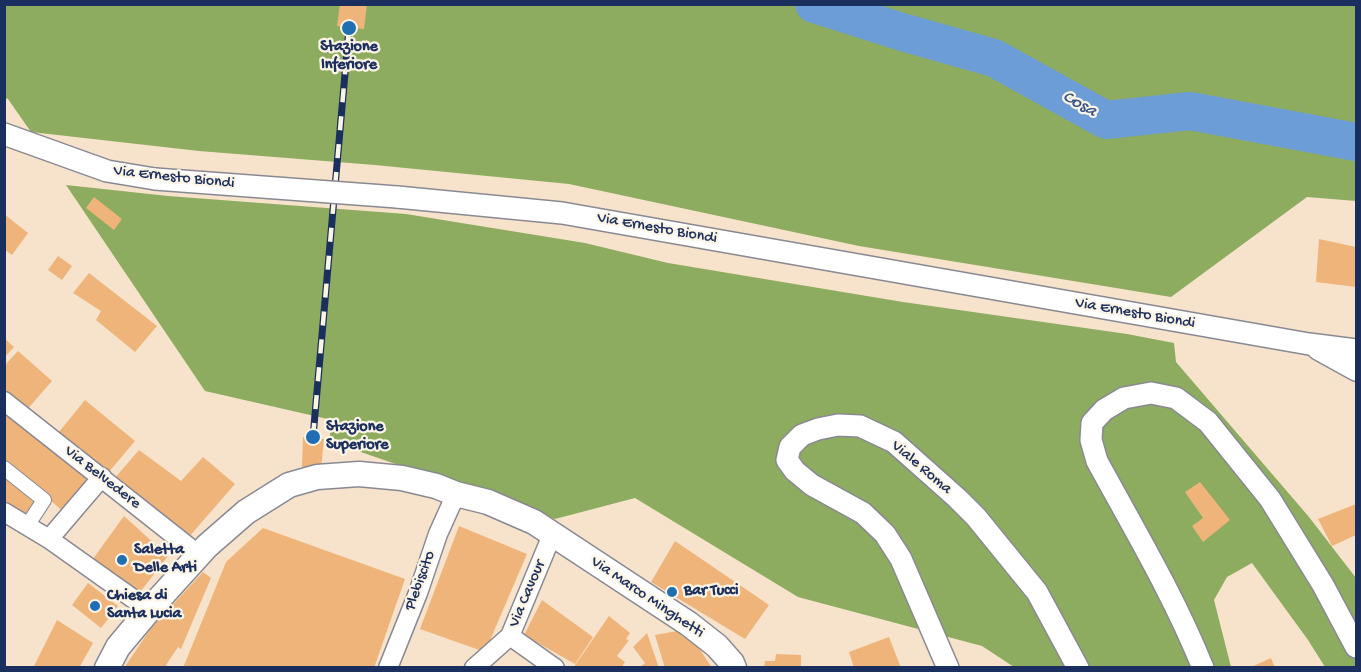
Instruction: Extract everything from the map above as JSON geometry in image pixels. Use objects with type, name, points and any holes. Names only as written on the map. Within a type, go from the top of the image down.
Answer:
[{"type":"main road","name":"Via Marco Minghetti","points":[[107,668],[118,647],[149,610],[199,555],[246,512],[289,485],[317,477],[359,474],[402,478],[436,486],[488,502],[534,522],[689,624],[717,646],[734,668]]},
{"type":"street","name":"Via Ernesto Biondi","points":[[4,134],[107,171],[155,179],[398,197],[562,213],[1309,345],[1356,365]]},
{"type":"street","points":[[1203,668],[1162,579],[1097,461],[1091,440],[1092,423],[1104,410],[1124,398],[1151,393],[1176,398],[1208,422],[1270,499],[1323,585],[1356,647]]},
{"type":"street","name":"Via Belvedere","points":[[4,401],[199,555]]},
{"type":"street","name":"Viale Roma","points":[[948,668],[901,559],[885,534],[863,513],[812,485],[795,471],[787,460],[790,447],[802,435],[838,425],[860,426],[894,442],[976,517],[1037,592],[1078,668]]},
{"type":"street","points":[[4,468],[44,500],[27,526]]},
{"type":"street","points":[[49,539],[102,477]]},
{"type":"street","name":"Plebiscito","points":[[388,668],[418,593],[438,534],[456,494]]},
{"type":"street","points":[[4,512],[49,539],[149,610]]},
{"type":"street","name":"Via Cavour","points":[[552,535],[510,636],[555,668]]},
{"type":"street","points":[[474,668],[510,636]]},
{"type":"green space","points":[[4,5],[1356,5],[1356,201],[1307,197],[1171,297],[859,246],[569,184],[199,151],[31,132],[5,98]]},
{"type":"green space","points":[[66,185],[168,196],[406,214],[585,243],[668,263],[903,302],[1127,334],[1174,343],[1176,362],[1309,517],[1356,578],[1356,667],[1325,667],[1252,563],[1227,577],[1214,600],[1231,667],[1014,667],[982,646],[798,597],[635,498],[555,519],[329,441],[332,420],[205,391]]},
{"type":"building","name":"Stazione Inferiore","points":[[340,4],[367,4],[364,29],[337,26]]},
{"type":"building","points":[[94,197],[122,219],[114,230],[86,208]]},
{"type":"building","points":[[4,214],[28,233],[12,255],[4,249]]},
{"type":"building","points":[[1319,239],[1356,247],[1356,287],[1316,282]]},
{"type":"building","points":[[58,256],[72,266],[62,280],[48,270]]},
{"type":"building","points":[[89,273],[157,326],[135,352],[96,320],[101,311],[73,293]]},
{"type":"building","points":[[4,338],[14,347],[4,358]]},
{"type":"building","points":[[18,351],[52,381],[25,412],[4,394],[4,366]]},
{"type":"building","points":[[85,400],[135,441],[108,473],[59,432]]},
{"type":"building","points":[[4,407],[90,479],[63,511],[4,462]]},
{"type":"building","name":"Stazione Superiore","points":[[303,437],[324,439],[321,468],[302,467]]},
{"type":"building","points":[[139,450],[181,481],[203,457],[235,484],[188,538],[114,479]]},
{"type":"building","points":[[4,471],[38,498],[25,520],[4,508]]},
{"type":"building","points":[[1200,482],[1230,520],[1203,542],[1192,526],[1203,518],[1185,492]]},
{"type":"building","points":[[1356,504],[1356,535],[1332,546],[1318,519]]},
{"type":"building","points":[[124,516],[168,556],[137,596],[90,563]]},
{"type":"building","points":[[459,526],[527,554],[485,652],[420,629]]},
{"type":"building","points":[[263,528],[405,579],[374,668],[183,668],[226,562]]},
{"type":"building","points":[[675,541],[769,605],[745,639],[651,582]]},
{"type":"building","points":[[203,572],[211,578],[181,649],[178,647],[166,665],[170,668],[124,668],[151,628]]},
{"type":"building","name":"Chiesa di Santa Lucia","points":[[88,583],[118,606],[101,628],[72,605]]},
{"type":"building","points":[[542,600],[593,637],[575,664],[524,635]]},
{"type":"building","points":[[609,616],[630,633],[626,639],[629,640],[617,656],[625,662],[621,668],[573,668]]},
{"type":"building","points":[[57,620],[93,643],[79,668],[33,668]]},
{"type":"building","points":[[677,631],[693,639],[712,668],[665,668],[655,635]]},
{"type":"building","points":[[647,633],[659,668],[639,668],[645,663],[633,647]]},
{"type":"building","points":[[889,637],[901,668],[854,668],[849,652]]},
{"type":"building","points":[[776,654],[801,655],[801,668],[764,668],[765,661],[775,661]]},
{"type":"building","points":[[1271,658],[1275,668],[1249,668]]},
{"type":"waterway","name":"Cosa","points":[[814,4],[994,58],[1106,120],[1190,111],[1356,142]]},
{"type":"railway","points":[[313,437],[349,28]]},
{"type":"place","name":"Stazione Inferiore","points":[[349,28]]},
{"type":"place","name":"Stazione Superiore","points":[[313,437]]},
{"type":"place","name":"Saletta Delle Arti","points":[[122,560]]},
{"type":"place","name":"Bar Tucci","points":[[672,592]]},
{"type":"place","name":"Chiesa di Santa Lucia","points":[[95,606]]}]
